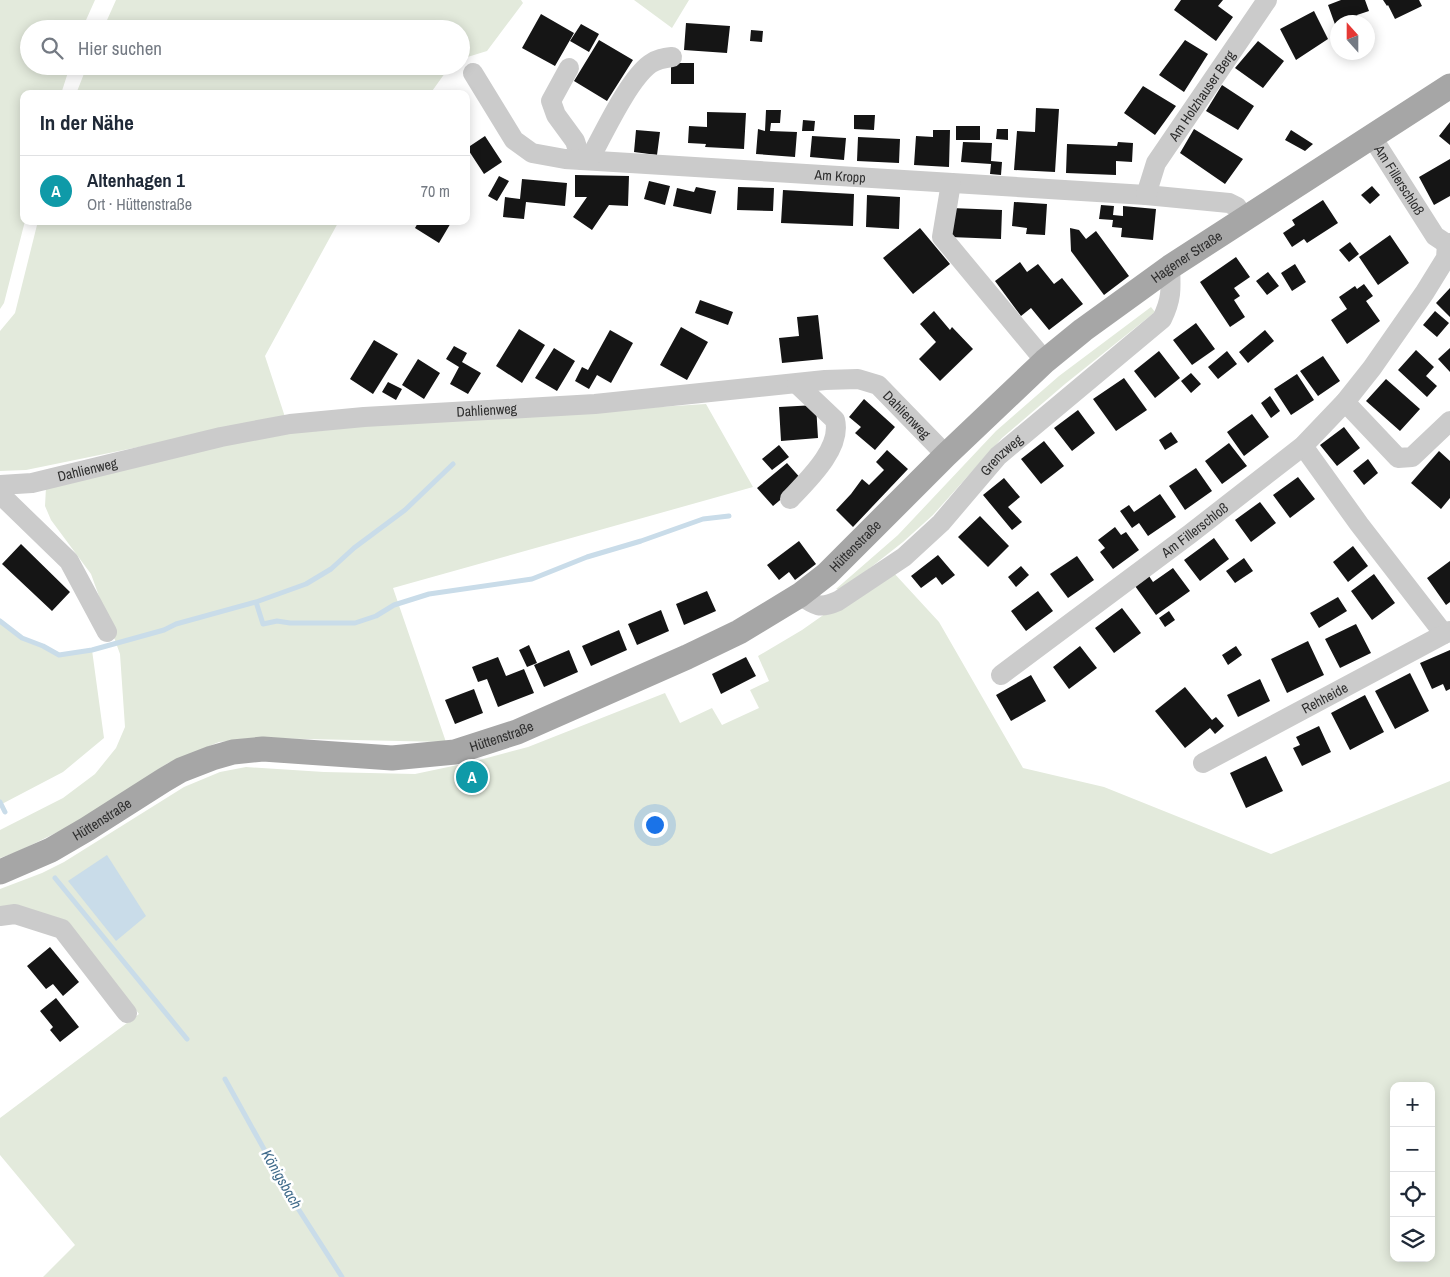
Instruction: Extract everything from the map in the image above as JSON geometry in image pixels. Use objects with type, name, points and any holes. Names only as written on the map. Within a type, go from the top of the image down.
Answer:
[{"type":"main road","name":"Hagener Straße","points":[[946,455],[1045,361],[1083,330],[1170,267],[1450,86]]},
{"type":"main road","name":"Hüttenstraße","points":[[0,872],[51,850],[87,830],[181,770],[233,752],[263,749],[371,758],[409,758],[471,747],[517,732],[713,645],[765,618],[800,595],[844,558],[946,455]]},
{"type":"street","name":"Am Holzhauser Berg","points":[[1146,195],[1156,163],[1267,0]]},
{"type":"street","points":[[585,160],[629,88],[643,70],[660,59],[672,57]]},
{"type":"street","points":[[569,68],[551,101],[556,115],[575,141],[585,160]]},
{"type":"street","name":"Am Kropp","points":[[473,73],[514,140],[532,153],[585,160],[1146,195],[1229,203],[1237,207],[1244,218]]},
{"type":"street","name":"Am Fillerschloß","points":[[1001,675],[1303,446],[1345,402],[1372,368],[1425,292],[1448,252],[1435,236],[1372,137]]},
{"type":"street","points":[[951,183],[942,237],[1045,361]]},
{"type":"street","name":"Grenzweg","points":[[800,595],[812,604],[821,607],[830,605],[904,557],[941,523],[998,456],[1162,318],[1169,304],[1170,267]]},
{"type":"street","name":"Dahlienweg","points":[[1,485],[32,483],[221,437],[290,424],[364,417],[595,404],[825,380],[858,379],[878,385],[946,455]]},
{"type":"street","points":[[790,499],[821,466],[834,440],[837,428],[835,420],[797,384]]},
{"type":"street","points":[[1345,402],[1398,458],[1412,457],[1450,421]]},
{"type":"street","name":"Rehheide","points":[[1203,763],[1447,632],[1359,524],[1303,446]]},
{"type":"street","points":[[1,485],[4,498],[69,561],[107,632]]},
{"type":"street","points":[[0,916],[14,914],[62,929],[127,1013]]},
{"type":"shaded area","points":[[0,0],[95,0],[86,20],[20,20],[20,75],[67,75],[62,90],[20,90],[20,225],[24,225],[4,303],[0,309]]},
{"type":"shaded area","points":[[116,0],[521,0],[523,3],[487,51],[470,56],[470,20],[107,20]]},
{"type":"shaded area","points":[[634,0],[689,0],[672,28]]},
{"type":"shaded area","points":[[83,75],[444,75],[433,90],[78,90]]},
{"type":"shaded area","points":[[37,225],[337,225],[265,356],[285,417],[26,470],[0,471],[0,331],[15,313]]},
{"type":"shaded area","points":[[1151,307],[1155,312],[1065,384],[1002,438],[933,515],[903,542],[842,590],[836,589],[898,535],[996,431],[1059,376]]},
{"type":"shaded area","points":[[706,404],[753,487],[393,588],[446,742],[260,738],[219,742],[168,763],[80,821],[17,852],[0,858],[0,830],[63,798],[95,774],[116,748],[125,727],[120,654],[91,574],[51,520],[45,506],[46,487],[279,431]]},
{"type":"shaded area","points":[[893,572],[939,622],[1023,768],[1104,787],[1271,854],[1450,781],[1450,1277],[43,1277],[75,1245],[0,1155],[0,1118],[139,1014],[68,922],[16,908],[0,909],[0,889],[42,873],[64,862],[184,787],[220,772],[246,767],[324,772],[415,774],[472,762],[528,747],[665,693],[680,723],[712,708],[722,725],[759,708],[750,690],[769,681],[758,656],[802,630],[839,604]]},
{"type":"shaded area","points":[[0,621],[22,638],[59,655],[92,650],[104,738],[63,772],[0,805]]},
{"type":"water","points":[[107,855],[146,916],[116,941],[68,881]]},
{"type":"building","points":[[1181,0],[1223,0],[1218,6],[1233,17],[1216,41],[1174,10]]},
{"type":"building","points":[[1341,0],[1365,0],[1369,11],[1357,15],[1332,15],[1328,5]]},
{"type":"building","points":[[1383,0],[1419,0],[1422,6],[1395,19],[1388,5]]},
{"type":"building","points":[[1314,11],[1328,39],[1296,60],[1280,29]]},
{"type":"building","points":[[541,14],[574,33],[555,66],[522,48]]},
{"type":"building","points":[[686,23],[730,26],[727,53],[684,50]]},
{"type":"building","points":[[581,24],[599,34],[589,52],[570,41]]},
{"type":"building","points":[[751,30],[763,31],[762,42],[750,41]]},
{"type":"building","points":[[599,40],[633,60],[607,101],[574,81]]},
{"type":"building","points":[[1185,40],[1208,54],[1184,92],[1159,75]]},
{"type":"building","points":[[1258,41],[1284,61],[1263,88],[1235,68]]},
{"type":"building","points":[[671,63],[694,63],[694,84],[671,84]]},
{"type":"building","points":[[1222,85],[1254,106],[1238,130],[1206,111]]},
{"type":"building","points":[[1143,86],[1176,106],[1155,135],[1124,113]]},
{"type":"building","points":[[1036,108],[1059,109],[1055,172],[1014,170],[1017,131],[1035,132]]},
{"type":"building","points":[[766,110],[781,110],[780,123],[771,123],[770,131],[797,132],[795,157],[756,154],[758,129],[765,131]]},
{"type":"building","points":[[707,112],[746,113],[744,149],[705,147],[706,144],[688,143],[689,126],[707,127]]},
{"type":"building","points":[[854,115],[875,115],[874,130],[854,129]]},
{"type":"building","points":[[803,120],[815,121],[814,131],[802,131]]},
{"type":"building","points":[[1450,122],[1450,145],[1439,136]]},
{"type":"building","points":[[956,126],[980,126],[980,140],[956,140]]},
{"type":"building","points":[[997,129],[1008,129],[1008,140],[996,139]]},
{"type":"building","points":[[1194,129],[1243,159],[1225,184],[1180,153]]},
{"type":"building","points":[[636,130],[660,132],[657,155],[634,152]]},
{"type":"building","points":[[933,130],[950,130],[949,167],[914,165],[916,136],[933,137]]},
{"type":"building","points":[[1291,130],[1313,144],[1305,151],[1285,140]]},
{"type":"building","points":[[485,136],[502,162],[484,174],[470,153],[470,146]]},
{"type":"building","points":[[812,136],[846,138],[844,160],[810,157]]},
{"type":"building","points":[[858,137],[900,139],[899,163],[857,161]]},
{"type":"building","points":[[963,142],[992,143],[991,161],[1002,162],[1001,175],[990,174],[991,164],[961,162]]},
{"type":"building","points":[[1118,142],[1133,143],[1132,162],[1116,161],[1116,175],[1066,173],[1067,144],[1117,146]]},
{"type":"building","points":[[1450,159],[1450,196],[1434,205],[1419,177]]},
{"type":"building","points":[[575,175],[629,176],[628,206],[609,205],[592,230],[573,217],[587,197],[575,197]]},
{"type":"building","points":[[499,176],[509,181],[497,201],[488,196]]},
{"type":"building","points":[[522,179],[567,183],[565,206],[526,202],[524,219],[503,217],[505,197],[520,199]]},
{"type":"building","points":[[649,181],[670,186],[665,205],[644,199]]},
{"type":"building","points":[[1372,186],[1380,195],[1370,204],[1361,195]]},
{"type":"building","points":[[696,187],[716,191],[711,214],[673,206],[677,188],[694,192]]},
{"type":"building","points":[[738,187],[774,188],[773,211],[737,210]]},
{"type":"building","points":[[783,190],[854,194],[853,226],[781,223]]},
{"type":"building","points":[[867,195],[900,197],[899,229],[866,227]]},
{"type":"building","points":[[1323,200],[1338,223],[1307,243],[1304,239],[1292,247],[1283,233],[1295,225],[1292,220]]},
{"type":"building","points":[[1014,202],[1047,204],[1045,235],[1026,234],[1027,228],[1012,226]]},
{"type":"building","points":[[1101,205],[1114,206],[1113,215],[1123,216],[1123,206],[1156,209],[1153,240],[1121,237],[1122,228],[1112,227],[1113,220],[1099,219]]},
{"type":"building","points":[[951,208],[1002,210],[1001,239],[950,237]]},
{"type":"building","points":[[417,225],[450,225],[439,243],[415,228]]},
{"type":"building","points":[[920,228],[950,264],[913,294],[883,258]]},
{"type":"building","points":[[1070,228],[1079,230],[1086,239],[1096,231],[1129,276],[1104,295],[1071,251]]},
{"type":"building","points":[[1390,235],[1409,263],[1378,285],[1359,257]]},
{"type":"building","points":[[1350,242],[1359,254],[1349,262],[1339,250]]},
{"type":"building","points":[[1236,257],[1250,277],[1234,288],[1240,296],[1234,300],[1245,317],[1230,327],[1200,282]]},
{"type":"building","points":[[1020,262],[1027,272],[1038,264],[1054,284],[1062,278],[1083,304],[1049,330],[1031,308],[1021,316],[995,281]]},
{"type":"building","points":[[1295,264],[1306,282],[1292,291],[1281,273]]},
{"type":"building","points":[[1268,272],[1279,286],[1267,295],[1256,281]]},
{"type":"building","points":[[1364,284],[1373,296],[1366,301],[1380,321],[1347,344],[1331,320],[1347,309],[1339,297],[1355,286],[1357,289]]},
{"type":"building","points":[[1450,288],[1450,317],[1436,303]]},
{"type":"building","points":[[700,300],[733,312],[728,325],[695,313]]},
{"type":"building","points":[[934,311],[950,330],[952,327],[973,349],[940,381],[919,359],[936,342],[920,324]]},
{"type":"building","points":[[1435,311],[1449,323],[1437,337],[1423,325]]},
{"type":"building","points":[[818,315],[823,359],[782,363],[779,338],[799,336],[797,317]]},
{"type":"building","points":[[1196,323],[1215,349],[1192,365],[1173,340]]},
{"type":"building","points":[[681,327],[708,342],[687,380],[660,365]]},
{"type":"building","points":[[519,329],[545,345],[522,383],[496,366]]},
{"type":"building","points":[[610,330],[633,343],[611,383],[597,375],[589,389],[575,381],[582,367],[588,370]]},
{"type":"building","points":[[1265,330],[1274,341],[1248,363],[1239,352]]},
{"type":"building","points":[[374,340],[398,354],[373,394],[350,379]]},
{"type":"building","points":[[454,346],[467,353],[462,362],[481,373],[468,394],[450,384],[459,367],[446,359]]},
{"type":"building","points":[[554,348],[575,361],[557,391],[535,378]]},
{"type":"building","points":[[1450,348],[1450,372],[1438,359]]},
{"type":"building","points":[[1416,350],[1434,367],[1426,376],[1437,386],[1427,397],[1398,370]]},
{"type":"building","points":[[1159,351],[1180,378],[1155,398],[1134,371]]},
{"type":"building","points":[[1227,351],[1237,364],[1218,379],[1208,367]]},
{"type":"building","points":[[1323,356],[1340,381],[1318,396],[1300,371]]},
{"type":"building","points":[[418,359],[440,373],[424,399],[402,385]]},
{"type":"building","points":[[1191,373],[1201,384],[1191,393],[1181,381]]},
{"type":"building","points":[[1297,374],[1314,400],[1291,415],[1274,389]]},
{"type":"building","points":[[1124,378],[1147,410],[1116,431],[1093,399]]},
{"type":"building","points":[[1386,379],[1420,409],[1400,431],[1366,401]]},
{"type":"building","points":[[388,382],[402,389],[396,400],[382,392]]},
{"type":"building","points":[[1270,396],[1280,411],[1271,418],[1261,403]]},
{"type":"building","points":[[864,399],[895,427],[875,450],[855,433],[861,427],[849,417]]},
{"type":"building","points":[[816,405],[818,438],[781,441],[779,407]]},
{"type":"building","points":[[1078,410],[1095,433],[1072,451],[1054,428]]},
{"type":"building","points":[[1252,414],[1269,437],[1244,456],[1227,432]]},
{"type":"building","points":[[1344,427],[1360,448],[1337,466],[1320,445]]},
{"type":"building","points":[[1171,432],[1178,442],[1165,450],[1159,440]]},
{"type":"building","points":[[1044,441],[1064,466],[1041,484],[1021,459]]},
{"type":"building","points":[[1229,443],[1247,466],[1222,484],[1205,461]]},
{"type":"building","points":[[779,445],[789,457],[772,470],[762,459]]},
{"type":"building","points":[[887,450],[908,469],[853,527],[836,510],[862,479],[869,485],[884,470],[876,462]]},
{"type":"building","points":[[1439,451],[1450,461],[1450,498],[1441,509],[1411,483]]},
{"type":"building","points":[[1368,459],[1378,473],[1364,485],[1353,471]]},
{"type":"building","points":[[787,463],[803,481],[773,506],[757,488]]},
{"type":"building","points":[[1196,468],[1212,491],[1185,510],[1169,486]]},
{"type":"building","points":[[1298,477],[1315,499],[1290,518],[1273,495]]},
{"type":"building","points":[[1004,478],[1020,497],[1008,507],[1022,522],[1012,530],[983,495]]},
{"type":"building","points":[[1160,494],[1176,517],[1148,536],[1139,523],[1132,528],[1120,511],[1129,505],[1134,512]]},
{"type":"building","points":[[1260,502],[1276,523],[1251,542],[1235,520]]},
{"type":"building","points":[[980,516],[1009,546],[988,567],[958,537]]},
{"type":"building","points":[[1115,527],[1121,535],[1126,532],[1139,550],[1113,569],[1100,552],[1105,548],[1098,540]]},
{"type":"building","points":[[1214,538],[1229,559],[1200,581],[1184,560]]},
{"type":"building","points":[[799,541],[816,564],[795,580],[789,572],[779,580],[767,565]]},
{"type":"building","points":[[21,544],[70,592],[52,611],[2,564]]},
{"type":"building","points":[[1353,546],[1368,566],[1348,582],[1333,562]]},
{"type":"building","points":[[938,555],[955,575],[942,585],[936,577],[921,588],[911,576]]},
{"type":"building","points":[[1077,556],[1094,580],[1068,598],[1050,574]]},
{"type":"building","points":[[1244,558],[1253,571],[1235,583],[1226,571]]},
{"type":"building","points":[[1450,561],[1450,602],[1446,605],[1427,578]]},
{"type":"building","points":[[1021,566],[1029,575],[1016,587],[1008,577]]},
{"type":"building","points":[[1173,568],[1190,591],[1156,615],[1135,586],[1149,576],[1153,582]]},
{"type":"building","points":[[1374,574],[1395,603],[1372,620],[1351,591]]},
{"type":"building","points":[[707,591],[716,611],[684,625],[676,604]]},
{"type":"building","points":[[1038,591],[1053,611],[1026,631],[1011,611]]},
{"type":"building","points":[[1338,597],[1347,611],[1319,628],[1310,613]]},
{"type":"building","points":[[1122,608],[1141,633],[1114,653],[1095,628]]},
{"type":"building","points":[[661,610],[669,631],[637,645],[628,624]]},
{"type":"building","points":[[1169,611],[1175,620],[1165,627],[1159,618]]},
{"type":"building","points":[[1356,624],[1371,653],[1340,668],[1325,639]]},
{"type":"building","points":[[619,630],[627,650],[591,666],[582,646]]},
{"type":"building","points":[[1308,641],[1324,675],[1287,693],[1271,659]]},
{"type":"building","points":[[529,645],[537,663],[527,667],[519,650]]},
{"type":"building","points":[[1080,646],[1097,668],[1069,689],[1053,667]]},
{"type":"building","points":[[1236,646],[1242,655],[1228,665],[1222,655]]},
{"type":"building","points":[[569,650],[578,672],[544,687],[534,665]]},
{"type":"building","points":[[1450,650],[1450,689],[1446,691],[1443,684],[1432,689],[1420,663]]},
{"type":"building","points":[[498,657],[506,676],[524,669],[534,693],[498,707],[487,679],[478,682],[472,667]]},
{"type":"building","points":[[746,657],[756,676],[721,694],[712,674]]},
{"type":"building","points":[[1410,673],[1429,711],[1395,729],[1375,691]]},
{"type":"building","points":[[1031,675],[1046,701],[1011,721],[996,695]]},
{"type":"building","points":[[1260,679],[1270,701],[1238,717],[1227,695]]},
{"type":"building","points":[[1185,687],[1212,720],[1216,717],[1224,726],[1215,734],[1210,728],[1185,748],[1155,711]]},
{"type":"building","points":[[474,689],[483,713],[455,724],[445,700]]},
{"type":"building","points":[[1365,695],[1384,732],[1350,750],[1331,713]]},
{"type":"building","points":[[1319,726],[1331,752],[1302,766],[1293,748],[1300,745],[1296,737]]},
{"type":"building","points":[[1266,756],[1283,791],[1246,808],[1230,773]]},
{"type":"building","points":[[467,774],[476,775],[476,780],[467,780]]},
{"type":"building","points":[[50,947],[79,982],[63,996],[53,984],[46,989],[27,966]]},
{"type":"building","points":[[56,998],[79,1027],[60,1042],[50,1030],[53,1027],[40,1011]]},
{"type":"waterway","points":[[0,621],[22,638],[59,655],[92,650],[256,602],[306,584],[331,569],[354,548],[405,510],[453,464]]},
{"type":"waterway","points":[[256,602],[263,624],[277,621],[290,623],[355,623],[376,616],[394,605],[429,594],[532,579],[587,557],[641,541],[703,519],[729,516]]},
{"type":"waterway","name":"Königsbach","points":[[0,802],[5,812]]},
{"type":"waterway","name":"Königsbach","points":[[55,878],[187,1039]]},
{"type":"waterway","name":"Königsbach","points":[[225,1079],[290,1196],[342,1277]]},
{"type":"place","name":"Altenhagen 1","points":[[472,777]]}]
